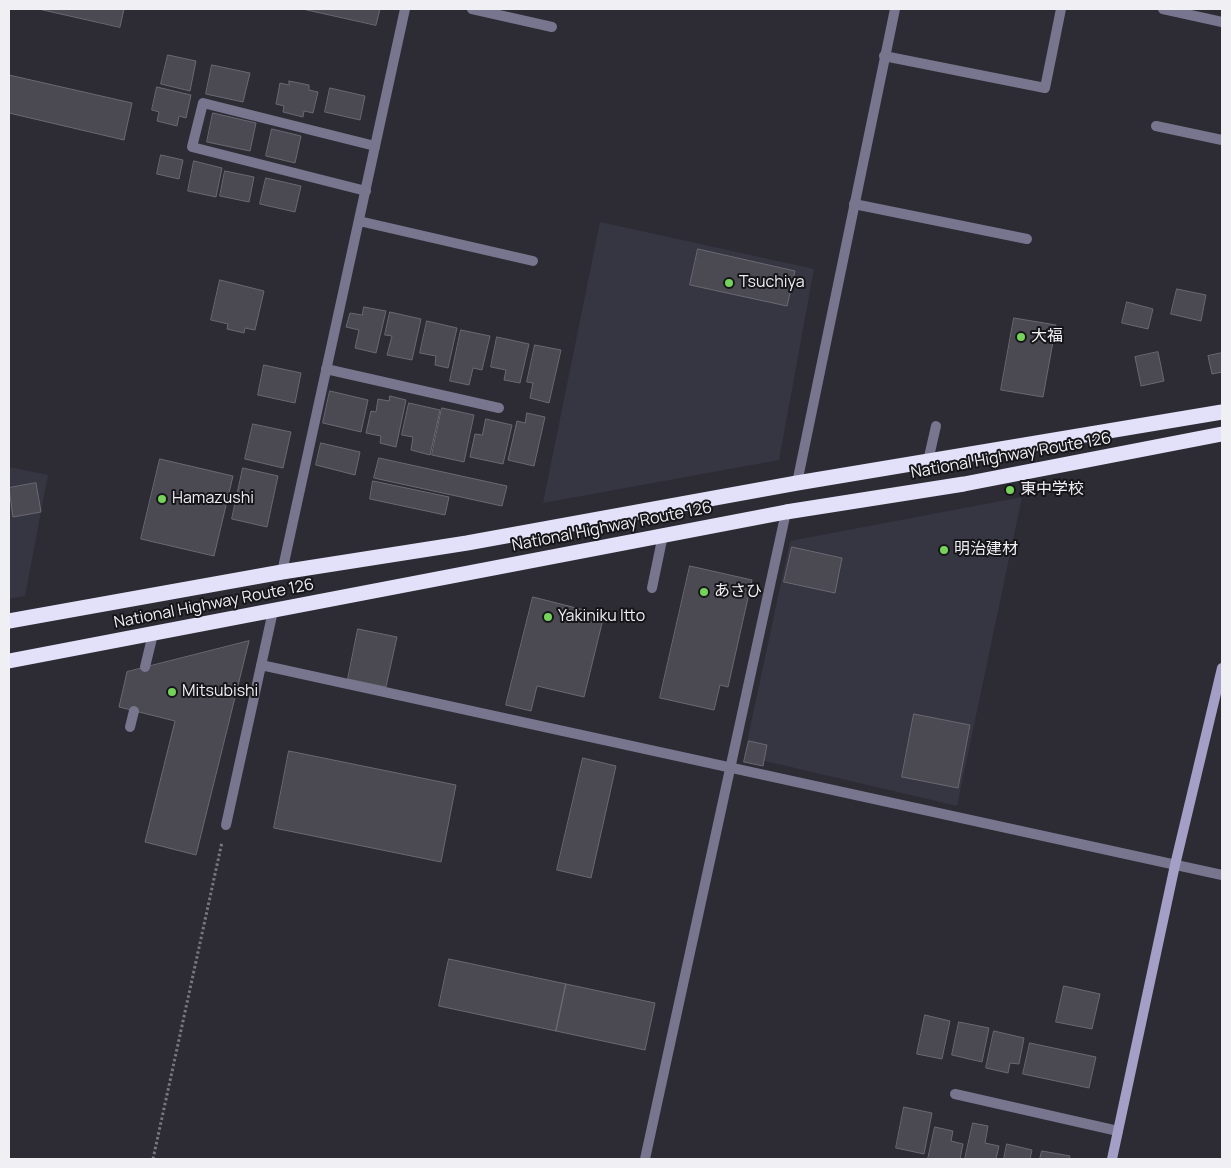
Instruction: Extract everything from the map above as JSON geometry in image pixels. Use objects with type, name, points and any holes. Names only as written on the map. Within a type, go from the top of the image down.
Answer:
[{"type":"highway","name":"National Highway Route 126","points":[[9,621],[282,572],[467,543],[797,483],[1222,412]]},
{"type":"highway","name":"National Highway Route 126","points":[[9,660],[786,512],[964,484],[1222,434]]},
{"type":"street","points":[[282,572],[405,9]]},
{"type":"street","points":[[472,9],[552,27]]},
{"type":"street","points":[[797,483],[894,9]]},
{"type":"street","points":[[884,56],[1045,88],[1061,9]]},
{"type":"street","points":[[1163,9],[1222,22]]},
{"type":"street","points":[[366,191],[192,147],[203,103],[376,146]]},
{"type":"street","points":[[1156,126],[1222,140]]},
{"type":"street","points":[[854,204],[1026,239]]},
{"type":"street","points":[[359,221],[533,261]]},
{"type":"street","points":[[326,370],[499,408]]},
{"type":"street","points":[[928,461],[936,426]]},
{"type":"street","points":[[644,1159],[786,512]]},
{"type":"street","points":[[652,588],[663,535]]},
{"type":"street","points":[[226,824],[273,611]]},
{"type":"street","points":[[145,667],[153,634]]},
{"type":"street","points":[[261,665],[1222,875]]},
{"type":"street","points":[[1112,1159],[1176,864],[1222,668]]},
{"type":"street","points":[[130,727],[134,711]]},
{"type":"street","points":[[955,1094],[1118,1131]]},
{"type":"path","points":[[153,1159],[226,824]]},
{"type":"shaded area","points":[[600,222],[814,269],[779,460],[543,503]]},
{"type":"shaded area","points":[[9,467],[48,475],[25,596],[9,599]]},
{"type":"shaded area","points":[[1022,497],[957,806],[744,756],[790,541]]},
{"type":"building","points":[[39,9],[124,9],[120,27]]},
{"type":"building","points":[[303,9],[380,9],[376,25]]},
{"type":"building","points":[[168,55],[196,61],[190,91],[161,84]]},
{"type":"building","points":[[212,65],[250,73],[243,102],[206,94]]},
{"type":"building","points":[[9,75],[132,103],[124,140],[9,113]]},
{"type":"building","points":[[289,81],[309,85],[309,90],[318,92],[313,113],[304,111],[303,117],[283,112],[284,106],[276,104],[280,83],[289,85]]},
{"type":"building","points":[[157,87],[191,95],[186,118],[179,116],[177,126],[157,121],[159,112],[152,110]]},
{"type":"building","points":[[330,88],[365,96],[360,120],[325,112]]},
{"type":"building","points":[[213,113],[256,123],[250,151],[207,142]]},
{"type":"building","points":[[272,129],[301,136],[295,163],[266,156]]},
{"type":"building","points":[[161,155],[183,160],[179,179],[157,174]]},
{"type":"building","points":[[194,161],[222,168],[216,197],[188,191]]},
{"type":"building","points":[[225,171],[254,177],[249,202],[220,196]]},
{"type":"building","points":[[266,178],[301,186],[295,212],[260,204]]},
{"type":"building","points":[[698,249],[795,271],[787,306],[690,285]]},
{"type":"building","points":[[220,280],[264,291],[255,330],[245,328],[244,333],[227,329],[228,324],[211,320]]},
{"type":"building","points":[[1177,289],[1206,295],[1201,321],[1171,314]]},
{"type":"building","points":[[1127,302],[1153,309],[1148,329],[1122,323]]},
{"type":"building","points":[[364,307],[386,311],[376,353],[355,348],[359,330],[346,327],[350,313],[362,315]]},
{"type":"building","points":[[390,312],[421,319],[412,360],[387,355],[392,336],[385,335]]},
{"type":"building","points":[[1014,318],[1056,325],[1043,397],[1001,390]]},
{"type":"building","points":[[427,321],[457,328],[448,368],[435,365],[436,356],[420,353]]},
{"type":"building","points":[[461,330],[490,336],[482,370],[473,368],[469,385],[450,381]]},
{"type":"building","points":[[497,337],[529,344],[520,383],[504,380],[506,370],[491,367]]},
{"type":"building","points":[[535,345],[561,350],[549,403],[530,398],[533,383],[527,382]]},
{"type":"building","points":[[1158,352],[1164,381],[1141,386],[1135,357]]},
{"type":"building","points":[[1222,353],[1222,372],[1212,374],[1208,356]]},
{"type":"building","points":[[264,365],[301,373],[295,403],[258,395]]},
{"type":"building","points":[[330,391],[368,400],[361,432],[323,423]]},
{"type":"building","points":[[390,396],[406,400],[396,447],[380,443],[381,436],[366,433],[371,411],[376,412],[378,399],[389,401]]},
{"type":"building","points":[[409,403],[440,410],[430,455],[411,450],[413,437],[402,435]]},
{"type":"building","points":[[442,408],[474,415],[464,462],[432,455]]},
{"type":"building","points":[[527,413],[545,417],[534,466],[508,460],[517,421],[525,423]]},
{"type":"building","points":[[486,419],[512,425],[503,464],[470,457],[475,434],[482,435]]},
{"type":"building","points":[[253,424],[291,432],[283,468],[245,459]]},
{"type":"building","points":[[321,443],[360,452],[355,475],[316,465]]},
{"type":"building","points":[[379,458],[507,486],[502,506],[374,478]]},
{"type":"building","points":[[160,459],[233,476],[214,556],[141,539]]},
{"type":"building","points":[[243,468],[278,476],[267,527],[232,519]]},
{"type":"building","points":[[373,481],[449,497],[445,515],[370,499]]},
{"type":"building","points":[[36,483],[41,512],[13,517],[9,488]]},
{"type":"building","points":[[792,547],[842,558],[835,593],[784,582]]},
{"type":"building","points":[[690,566],[752,580],[728,687],[720,685],[714,710],[660,698]]},
{"type":"building","points":[[533,597],[604,615],[584,697],[537,686],[531,711],[506,705]]},
{"type":"building","points":[[358,629],[397,637],[386,687],[348,679]]},
{"type":"building","points":[[249,641],[196,855],[145,842],[175,721],[119,707],[127,672]]},
{"type":"building","points":[[914,714],[970,725],[958,788],[902,777]]},
{"type":"building","points":[[749,741],[767,745],[763,766],[744,762]]},
{"type":"building","points":[[289,751],[456,785],[441,862],[274,828]]},
{"type":"building","points":[[583,758],[616,766],[591,878],[557,870]]},
{"type":"building","points":[[449,959],[566,984],[556,1031],[439,1006]]},
{"type":"building","points":[[566,984],[655,1003],[645,1050],[556,1031]]},
{"type":"building","points":[[1064,986],[1100,994],[1092,1029],[1056,1022]]},
{"type":"building","points":[[925,1015],[950,1021],[942,1059],[917,1054]]},
{"type":"building","points":[[959,1022],[989,1028],[982,1062],[952,1055]]},
{"type":"building","points":[[994,1031],[1024,1038],[1019,1064],[1010,1063],[1008,1073],[986,1068]]},
{"type":"building","points":[[1030,1043],[1096,1057],[1089,1088],[1023,1074]]},
{"type":"building","points":[[904,1107],[932,1113],[924,1154],[896,1148]]},
{"type":"building","points":[[973,1123],[988,1126],[985,1143],[999,1146],[996,1159],[965,1159]]},
{"type":"building","points":[[935,1127],[953,1131],[951,1141],[963,1144],[960,1159],[928,1159]]},
{"type":"building","points":[[1007,1144],[1032,1150],[1030,1159],[1004,1159]]},
{"type":"building","points":[[1042,1151],[1070,1156],[1069,1159],[1040,1159]]},
{"type":"place","name":"Tsuchiya","points":[[729,283]]},
{"type":"place","name":"大福","points":[[1021,337]]},
{"type":"place","name":"東中学校","points":[[1010,490]]},
{"type":"place","name":"Hamazushi","points":[[162,499]]},
{"type":"place","name":"明治建材","points":[[944,550]]},
{"type":"place","name":"あさひ","points":[[704,592]]},
{"type":"place","name":"Yakiniku Itto","points":[[548,617]]},
{"type":"place","name":"Mitsubishi","points":[[172,692]]}]
